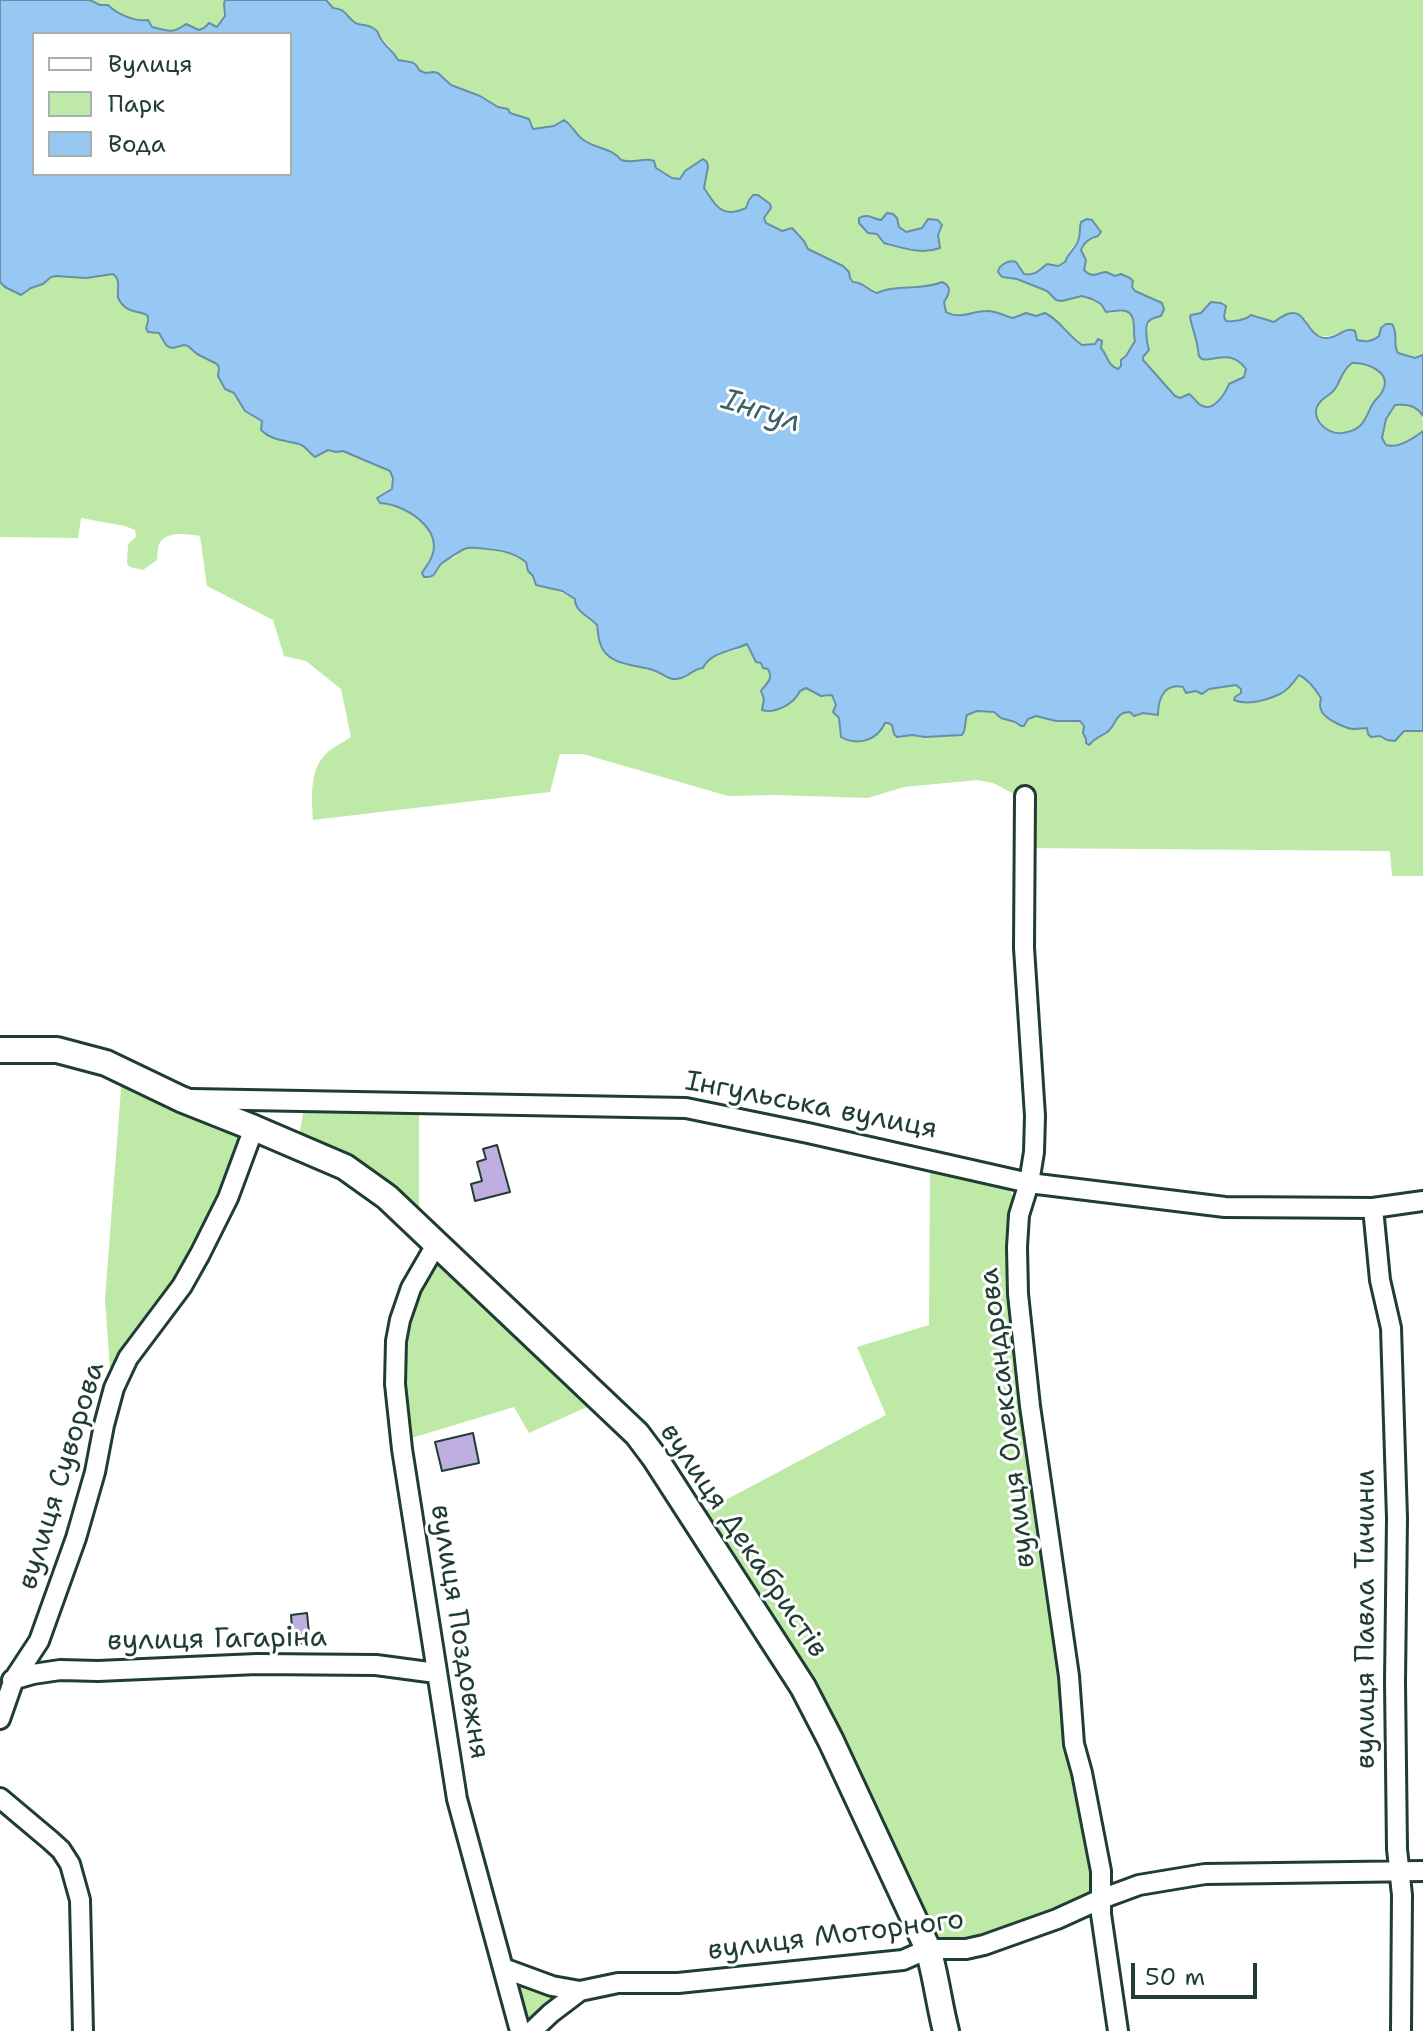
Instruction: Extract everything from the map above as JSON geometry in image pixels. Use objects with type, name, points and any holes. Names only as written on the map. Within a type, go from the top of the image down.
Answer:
[{"type":"street","name":"вулиця Олександрова","points":[[1025,796],[1024,948],[1035,1116],[1029,1183],[1019,1215],[1018,1294],[1030,1406],[1069,1676],[1074,1744],[1101,1871],[1101,1914],[1118,2031]]},
{"type":"street","name":"Інгульська вулиця","points":[[0,1050],[57,1050],[106,1063],[181,1099],[686,1108],[1029,1183],[1225,1207],[1373,1208],[1423,1201]]},
{"type":"street","name":"вулиця Декабристів","points":[[181,1099],[345,1167],[387,1197],[637,1434],[803,1687],[831,1741],[928,1949],[946,2031]]},
{"type":"street","name":"вулиця Суворова","points":[[0,1719],[7,1681],[28,1661],[39,1641],[76,1538],[114,1388],[128,1358],[182,1286],[200,1254],[228,1198],[254,1128]]},
{"type":"street","name":"вулиця Павла Тичини","points":[[1373,1208],[1380,1280],[1391,1328],[1397,1518],[1395,1682],[1397,1849],[1402,1895],[1401,2031]]},
{"type":"street","name":"вулиця Поздовжня","points":[[437,1243],[411,1288],[400,1320],[395,1384],[402,1449],[457,1799],[520,2031]]},
{"type":"street","name":"вулиця Гагаріна","points":[[7,1681],[60,1670],[257,1664],[376,1665],[436,1673]]},
{"type":"street","points":[[0,1798],[61,1850],[70,1864],[80,1900],[83,2031]]},
{"type":"street","name":"вулиця Моторного","points":[[503,1968],[552,1986],[580,1991],[618,1983],[678,1983],[903,1960],[928,1949],[966,1949],[984,1945],[1139,1885],[1205,1874],[1423,1871]]},
{"type":"street","name":"вулиця Моторного","points":[[532,2031],[580,1991]]},
{"type":"green space","points":[[90,0],[225,0],[224,17],[217,27],[199,30],[184,25],[169,31],[145,20],[134,20]]},
{"type":"green space","points":[[326,0],[1423,0],[1423,355],[1415,358],[1398,354],[1394,348],[1396,337],[1380,336],[1363,341],[1348,329],[1323,336],[1312,331],[1306,319],[1287,314],[1274,322],[1256,315],[1231,322],[1226,321],[1225,312],[1204,308],[1201,313],[1193,314],[1190,321],[1206,360],[1228,357],[1246,369],[1244,377],[1232,382],[1214,406],[1204,407],[1190,395],[1175,396],[1143,360],[1148,347],[1149,323],[1159,301],[1135,291],[1132,284],[1119,275],[1104,273],[1095,276],[1084,270],[1083,243],[1098,236],[1079,228],[1078,239],[1065,262],[1030,275],[1024,274],[1019,266],[1007,276],[1051,294],[1071,299],[1082,296],[1092,299],[1110,313],[1126,311],[1130,314],[1135,325],[1135,341],[1118,369],[1111,366],[1101,346],[1079,343],[1059,323],[1026,313],[1013,318],[990,311],[951,314],[946,312],[945,299],[936,285],[874,292],[854,282],[843,266],[808,249],[795,230],[782,231],[766,223],[764,218],[771,208],[718,209],[705,191],[696,165],[680,179],[673,178],[655,168],[654,161],[649,159],[629,163],[612,151],[597,148],[581,138],[569,123],[533,129],[503,107],[451,85],[438,73],[426,73],[407,61],[398,60],[375,32],[333,8]],"holes":[[[887,213],[897,218],[899,227],[906,232],[922,228],[939,231],[940,243],[934,250],[915,252],[884,243],[877,234],[868,232],[871,216],[882,220]]]},
{"type":"green space","points":[[113,274],[118,279],[117,287],[134,312],[148,317],[149,333],[159,333],[166,346],[189,346],[217,364],[220,382],[234,393],[245,411],[262,421],[261,430],[265,434],[301,445],[314,457],[328,450],[342,451],[390,471],[392,489],[377,499],[380,503],[410,513],[426,527],[434,545],[422,573],[437,571],[466,548],[489,548],[515,555],[526,562],[534,580],[575,599],[579,610],[597,625],[599,642],[613,660],[658,671],[671,679],[680,679],[713,655],[747,644],[756,662],[768,669],[770,680],[764,686],[762,707],[792,703],[806,688],[825,697],[832,695],[841,737],[872,737],[885,723],[894,729],[919,735],[962,735],[967,715],[986,712],[1000,715],[1018,725],[1036,716],[1080,721],[1091,743],[1108,732],[1119,716],[1128,710],[1137,716],[1143,712],[1159,712],[1162,694],[1173,686],[1202,694],[1209,689],[1236,685],[1241,690],[1239,703],[1250,703],[1278,695],[1302,676],[1320,695],[1323,712],[1340,725],[1350,729],[1367,728],[1367,732],[1395,740],[1404,731],[1423,731],[1423,876],[1392,876],[1390,851],[1022,848],[1020,807],[1016,795],[993,783],[977,780],[904,787],[868,798],[728,796],[583,754],[560,754],[550,792],[313,820],[312,786],[319,763],[330,750],[351,737],[341,689],[306,661],[284,656],[273,620],[207,586],[200,536],[179,534],[165,538],[159,545],[157,560],[143,570],[127,564],[128,544],[136,537],[135,530],[125,526],[81,518],[78,538],[0,537],[0,282],[16,294],[43,284],[51,277],[86,278]]},
{"type":"green space","points":[[1352,363],[1376,369],[1385,384],[1362,424],[1349,432],[1336,433],[1320,423],[1317,406],[1333,391]]},
{"type":"green space","points":[[1407,404],[1421,413],[1423,431],[1408,442],[1389,447],[1382,438],[1386,419],[1396,405]]},
{"type":"green space","points":[[122,1076],[236,1131],[240,1143],[238,1156],[196,1253],[111,1383],[105,1299]]},
{"type":"green space","points":[[419,1109],[419,1220],[304,1138],[300,1131],[303,1113],[310,1110]]},
{"type":"green space","points":[[930,1168],[1007,1187],[1014,1201],[1013,1249],[1097,1872],[1092,1895],[983,1940],[949,1942],[935,1936],[699,1514],[886,1415],[857,1347],[929,1325]]},
{"type":"green space","points":[[435,1257],[596,1403],[529,1433],[514,1407],[405,1440],[400,1383],[403,1322]]},
{"type":"green space","points":[[509,1974],[568,1991],[529,2031]]},
{"type":"water","name":"Інгул","points":[[0,0],[90,0],[108,5],[126,17],[148,20],[152,27],[170,31],[186,24],[199,30],[209,23],[217,27],[225,16],[225,0],[326,0],[356,23],[377,31],[398,60],[413,63],[425,73],[438,73],[451,85],[529,119],[533,129],[554,126],[564,120],[588,143],[613,153],[621,160],[654,161],[656,168],[672,178],[680,179],[685,171],[703,159],[708,167],[704,188],[720,209],[738,211],[746,208],[753,195],[758,195],[770,204],[771,208],[764,218],[766,223],[782,231],[792,228],[808,249],[843,266],[853,282],[874,292],[942,282],[949,288],[944,302],[946,312],[951,314],[990,311],[1013,318],[1026,313],[1036,316],[1045,313],[1082,345],[1095,344],[1098,339],[1102,341],[1101,348],[1110,363],[1118,369],[1135,341],[1130,313],[1121,310],[1106,312],[1101,304],[1082,296],[1056,300],[1047,291],[1017,279],[1002,277],[998,272],[1002,265],[1010,261],[1016,262],[1024,274],[1037,272],[1047,264],[1058,266],[1065,262],[1077,244],[1081,222],[1092,220],[1101,232],[1082,247],[1086,260],[1084,270],[1092,275],[1106,272],[1115,276],[1121,274],[1133,281],[1135,291],[1162,303],[1164,309],[1161,316],[1147,323],[1149,350],[1143,360],[1175,396],[1180,398],[1189,394],[1199,404],[1209,407],[1221,398],[1229,384],[1244,377],[1246,369],[1232,358],[1207,360],[1199,356],[1190,317],[1201,313],[1211,302],[1226,306],[1226,321],[1251,315],[1274,322],[1285,315],[1298,314],[1313,332],[1325,338],[1351,330],[1355,331],[1357,340],[1369,341],[1379,336],[1386,324],[1392,324],[1398,353],[1415,358],[1423,355],[1423,416],[1411,406],[1395,405],[1386,419],[1382,438],[1386,445],[1396,445],[1411,440],[1423,431],[1423,731],[1404,731],[1395,741],[1380,736],[1371,737],[1367,728],[1353,729],[1340,725],[1324,715],[1320,707],[1321,698],[1299,675],[1283,693],[1251,702],[1234,700],[1241,693],[1236,685],[1209,689],[1202,694],[1196,691],[1186,693],[1183,687],[1171,687],[1161,698],[1158,715],[1121,714],[1110,730],[1089,745],[1080,721],[1056,721],[1036,716],[1021,726],[994,712],[977,711],[967,715],[962,735],[897,737],[892,725],[885,723],[872,738],[847,740],[841,737],[839,718],[833,712],[836,705],[832,695],[821,696],[806,688],[784,707],[773,711],[762,710],[764,699],[761,691],[769,681],[770,673],[756,662],[747,644],[716,655],[703,668],[673,679],[609,656],[600,643],[597,625],[580,611],[575,599],[562,591],[536,585],[526,562],[514,555],[497,550],[466,548],[442,563],[434,575],[424,577],[422,573],[434,546],[427,527],[410,513],[380,503],[377,498],[392,489],[390,471],[343,451],[328,450],[315,457],[301,445],[265,434],[261,430],[262,421],[245,411],[234,393],[225,389],[218,376],[217,364],[188,346],[169,347],[159,333],[148,332],[148,316],[128,309],[119,300],[118,282],[113,274],[86,278],[51,277],[21,295],[0,282]],"holes":[[[1352,363],[1364,364],[1381,373],[1385,384],[1382,392],[1362,424],[1349,432],[1330,431],[1317,418],[1317,406],[1333,391]]]},
{"type":"water","points":[[887,213],[897,218],[899,227],[906,232],[922,228],[928,219],[938,220],[942,225],[938,235],[940,248],[919,251],[884,243],[877,234],[868,233],[859,223],[859,218],[868,216],[881,220]]},
{"type":"building","points":[[497,1145],[510,1192],[475,1201],[471,1184],[482,1181],[477,1162],[486,1159],[483,1149]]},
{"type":"building","points":[[473,1433],[479,1463],[442,1471],[435,1442]]},
{"type":"building","points":[[307,1613],[310,1643],[293,1644],[291,1615]]}]
